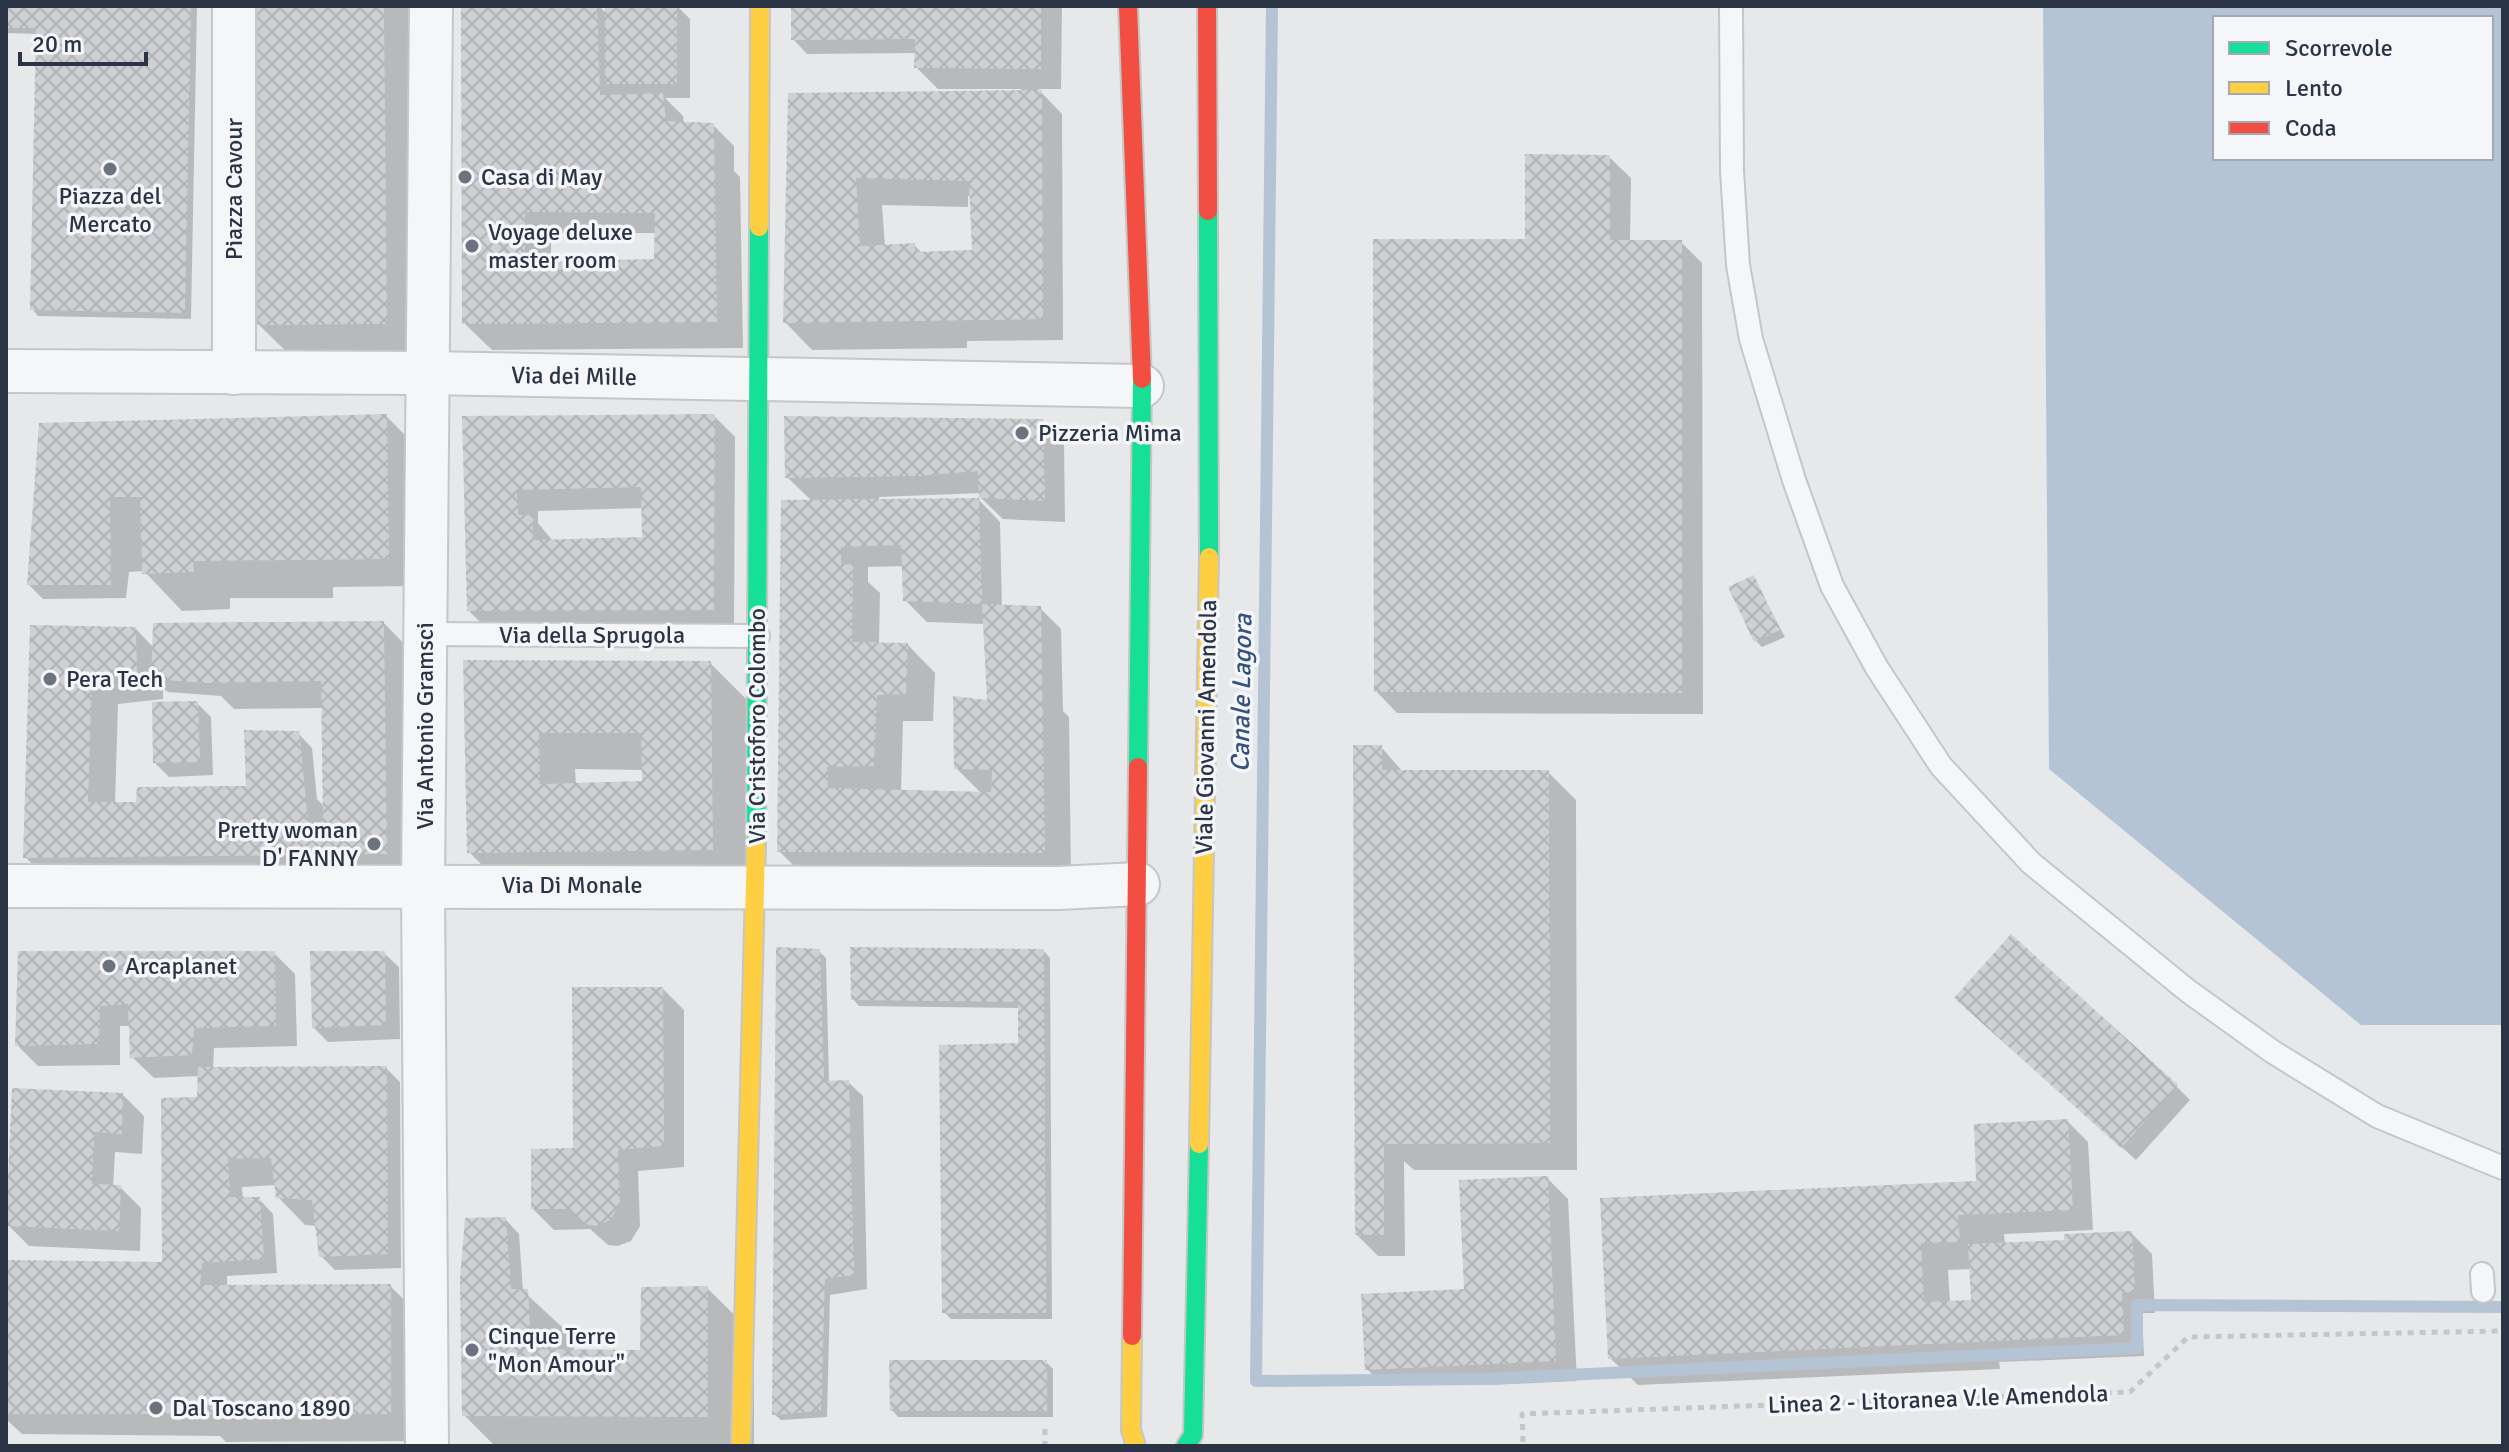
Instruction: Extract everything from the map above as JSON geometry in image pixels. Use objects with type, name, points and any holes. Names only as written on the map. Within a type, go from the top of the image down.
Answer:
[{"type":"main road","name":"Via Cristoforo Colombo","points":[[741,1446],[756,885],[760,6]]},
{"type":"main road","points":[[1128,6],[1142,386],[1131,1430],[1136,1446]]},
{"type":"main road","name":"Viale Giovanni Amendola","points":[[1186,1446],[1193,1435],[1209,614],[1207,6]]},
{"type":"street","name":"Piazza Cavour","points":[[234,6],[234,373]]},
{"type":"street","name":"Via Antonio Gramsci","points":[[427,1446],[423,885],[431,6]]},
{"type":"street","name":"Via dei Mille","points":[[6,371],[426,373],[1142,386]]},
{"type":"street","name":"Via Di Monale","points":[[6,886],[756,885],[1058,888],[1138,884]]},
{"type":"lane","points":[[1731,6],[1732,171],[1738,265],[1751,339],[1794,480],[1832,586],[1877,668],[1933,754],[2031,863],[2188,991],[2273,1052],[2377,1116],[2503,1168]]},
{"type":"lane","name":"Via della Sprugola","points":[[425,634],[758,636]]},
{"type":"path","name":"Linea 2 - Litoranea V.le Amendola","points":[[1523,1442],[1522,1414],[2130,1392],[2188,1337],[2503,1331]]},
{"type":"path","points":[[1045,1429],[1045,1446]]},
{"type":"water","points":[[2043,6],[2503,6],[2503,1025],[2361,1025],[2049,769]]},
{"type":"building","name":"Piazza del Mercato","points":[[6,6],[191,6],[185,313],[30,310],[36,28],[6,28]]},
{"type":"building","points":[[257,6],[384,6],[387,324],[256,325]]},
{"type":"building","points":[[461,6],[597,6],[600,95],[663,93],[666,121],[714,123],[717,322],[462,324]],"holes":[[[525,212],[655,213],[654,259],[525,262]]]},
{"type":"building","points":[[605,6],[677,6],[677,84],[605,84]]},
{"type":"building","points":[[791,6],[1041,6],[1041,69],[914,68],[915,39],[791,40]]},
{"type":"building","points":[[1042,90],[1043,319],[783,323],[788,93]],"holes":[[[856,178],[969,181],[972,250],[915,252],[915,243],[860,246]]]},
{"type":"building","points":[[1525,154],[1610,155],[1610,240],[1682,240],[1682,693],[1374,692],[1373,239],[1525,239]]},
{"type":"building","points":[[387,414],[389,559],[193,561],[194,572],[142,574],[140,497],[110,497],[111,585],[27,585],[39,423]]},
{"type":"building","points":[[715,414],[714,610],[467,611],[462,416]],"holes":[[[641,487],[642,537],[533,540],[533,515],[518,515],[517,490]]]},
{"type":"building","points":[[784,416],[1043,419],[1045,501],[979,498],[978,471],[919,476],[785,478]]},
{"type":"building","points":[[979,498],[982,604],[1041,606],[1045,853],[777,852],[781,500]],"holes":[[[901,545],[903,601],[982,604],[987,700],[953,696],[954,769],[992,770],[991,792],[828,788],[827,767],[874,766],[877,695],[906,694],[908,643],[852,642],[853,564],[841,565],[841,547]]]},
{"type":"building","points":[[1754,575],[1780,630],[1754,642],[1728,587]]},
{"type":"building","points":[[384,621],[387,854],[23,858],[30,625],[136,627],[137,672],[92,677],[88,802],[136,802],[137,787],[246,786],[244,730],[299,731],[308,822],[323,822],[321,681],[205,683],[151,679],[153,623]]},
{"type":"building","points":[[463,660],[711,661],[713,850],[467,853]],"holes":[[[539,733],[641,733],[642,781],[540,784]]]},
{"type":"building","points":[[198,701],[200,762],[153,763],[152,702]]},
{"type":"building","points":[[1353,745],[1382,745],[1382,770],[1549,770],[1550,1143],[1384,1144],[1384,1235],[1355,1235]]},
{"type":"building","points":[[2011,934],[2178,1085],[2121,1148],[1954,998]]},
{"type":"building","points":[[776,947],[820,949],[824,1081],[849,1080],[854,1275],[825,1279],[821,1411],[772,1415]]},
{"type":"building","points":[[850,947],[1044,949],[1046,1313],[942,1313],[939,1045],[1018,1043],[1018,1002],[851,1000]]},
{"type":"building","points":[[18,951],[275,951],[276,1026],[194,1028],[192,1055],[130,1058],[128,1004],[100,1006],[99,1044],[15,1046]]},
{"type":"building","points":[[310,951],[385,951],[386,1025],[312,1028]]},
{"type":"building","points":[[572,987],[663,987],[664,1146],[618,1150],[620,1204],[610,1220],[596,1226],[585,1224],[567,1209],[531,1209],[531,1149],[573,1148]]},
{"type":"building","points":[[387,1066],[388,1254],[319,1257],[312,1200],[276,1198],[271,1158],[228,1159],[230,1197],[260,1197],[264,1259],[202,1263],[200,1285],[391,1284],[391,1414],[6,1414],[6,1260],[162,1262],[161,1098],[197,1097],[198,1067]]},
{"type":"building","points":[[12,1088],[123,1093],[122,1134],[94,1132],[92,1184],[121,1185],[119,1231],[6,1226]]},
{"type":"building","points":[[2068,1119],[2073,1210],[1958,1215],[1960,1242],[1921,1243],[1924,1302],[1971,1300],[1968,1244],[2064,1240],[2064,1234],[2132,1231],[2135,1292],[2122,1293],[2124,1335],[1608,1359],[1600,1198],[1976,1181],[1974,1124]]},
{"type":"building","points":[[1548,1176],[1556,1361],[1365,1370],[1361,1294],[1464,1289],[1459,1180]]},
{"type":"building","points":[[506,1217],[511,1289],[528,1289],[531,1349],[640,1350],[641,1287],[708,1286],[708,1417],[462,1416],[460,1279],[465,1218]]},
{"type":"building","points":[[889,1360],[1047,1360],[1047,1411],[890,1411]]},
{"type":"waterway","name":"Canale Lagora","points":[[1272,6],[1256,1381],[1484,1379],[2137,1348],[2137,1305],[2503,1307]]},
{"type":"traffic: fast","points":[[1208,211],[1209,557]]},
{"type":"traffic: fast","points":[[756,846],[759,227]]},
{"type":"traffic: fast","points":[[1138,767],[1142,379]]},
{"type":"traffic: fast","points":[[1186,1446],[1193,1435],[1199,1144]]},
{"type":"traffic: slow","points":[[759,227],[760,6]]},
{"type":"traffic: slow","points":[[1199,1144],[1209,557]]},
{"type":"traffic: slow","points":[[741,1446],[756,846]]},
{"type":"traffic: slow","points":[[1132,1336],[1131,1430],[1136,1446]]},
{"type":"traffic: jam","points":[[1128,6],[1142,379]]},
{"type":"traffic: jam","points":[[1207,6],[1208,211]]},
{"type":"traffic: jam","points":[[1132,1336],[1138,767]]},
{"type":"place","name":"Piazza del Mercato","points":[[110,169]]},
{"type":"place","name":"Casa di May","points":[[465,177]]},
{"type":"place","name":"Voyage deluxe master room","points":[[472,246]]},
{"type":"place","name":"Pizzeria Mima","points":[[1022,433]]},
{"type":"place","name":"Pera Tech","points":[[50,679]]},
{"type":"place","name":"Pretty woman D' FANNY","points":[[374,844]]},
{"type":"place","name":"Arcaplanet","points":[[109,966]]},
{"type":"place","name":"Cinque Terre \"Mon Amour\"","points":[[472,1350]]},
{"type":"place","name":"Dal Toscano 1890","points":[[156,1408]]}]
